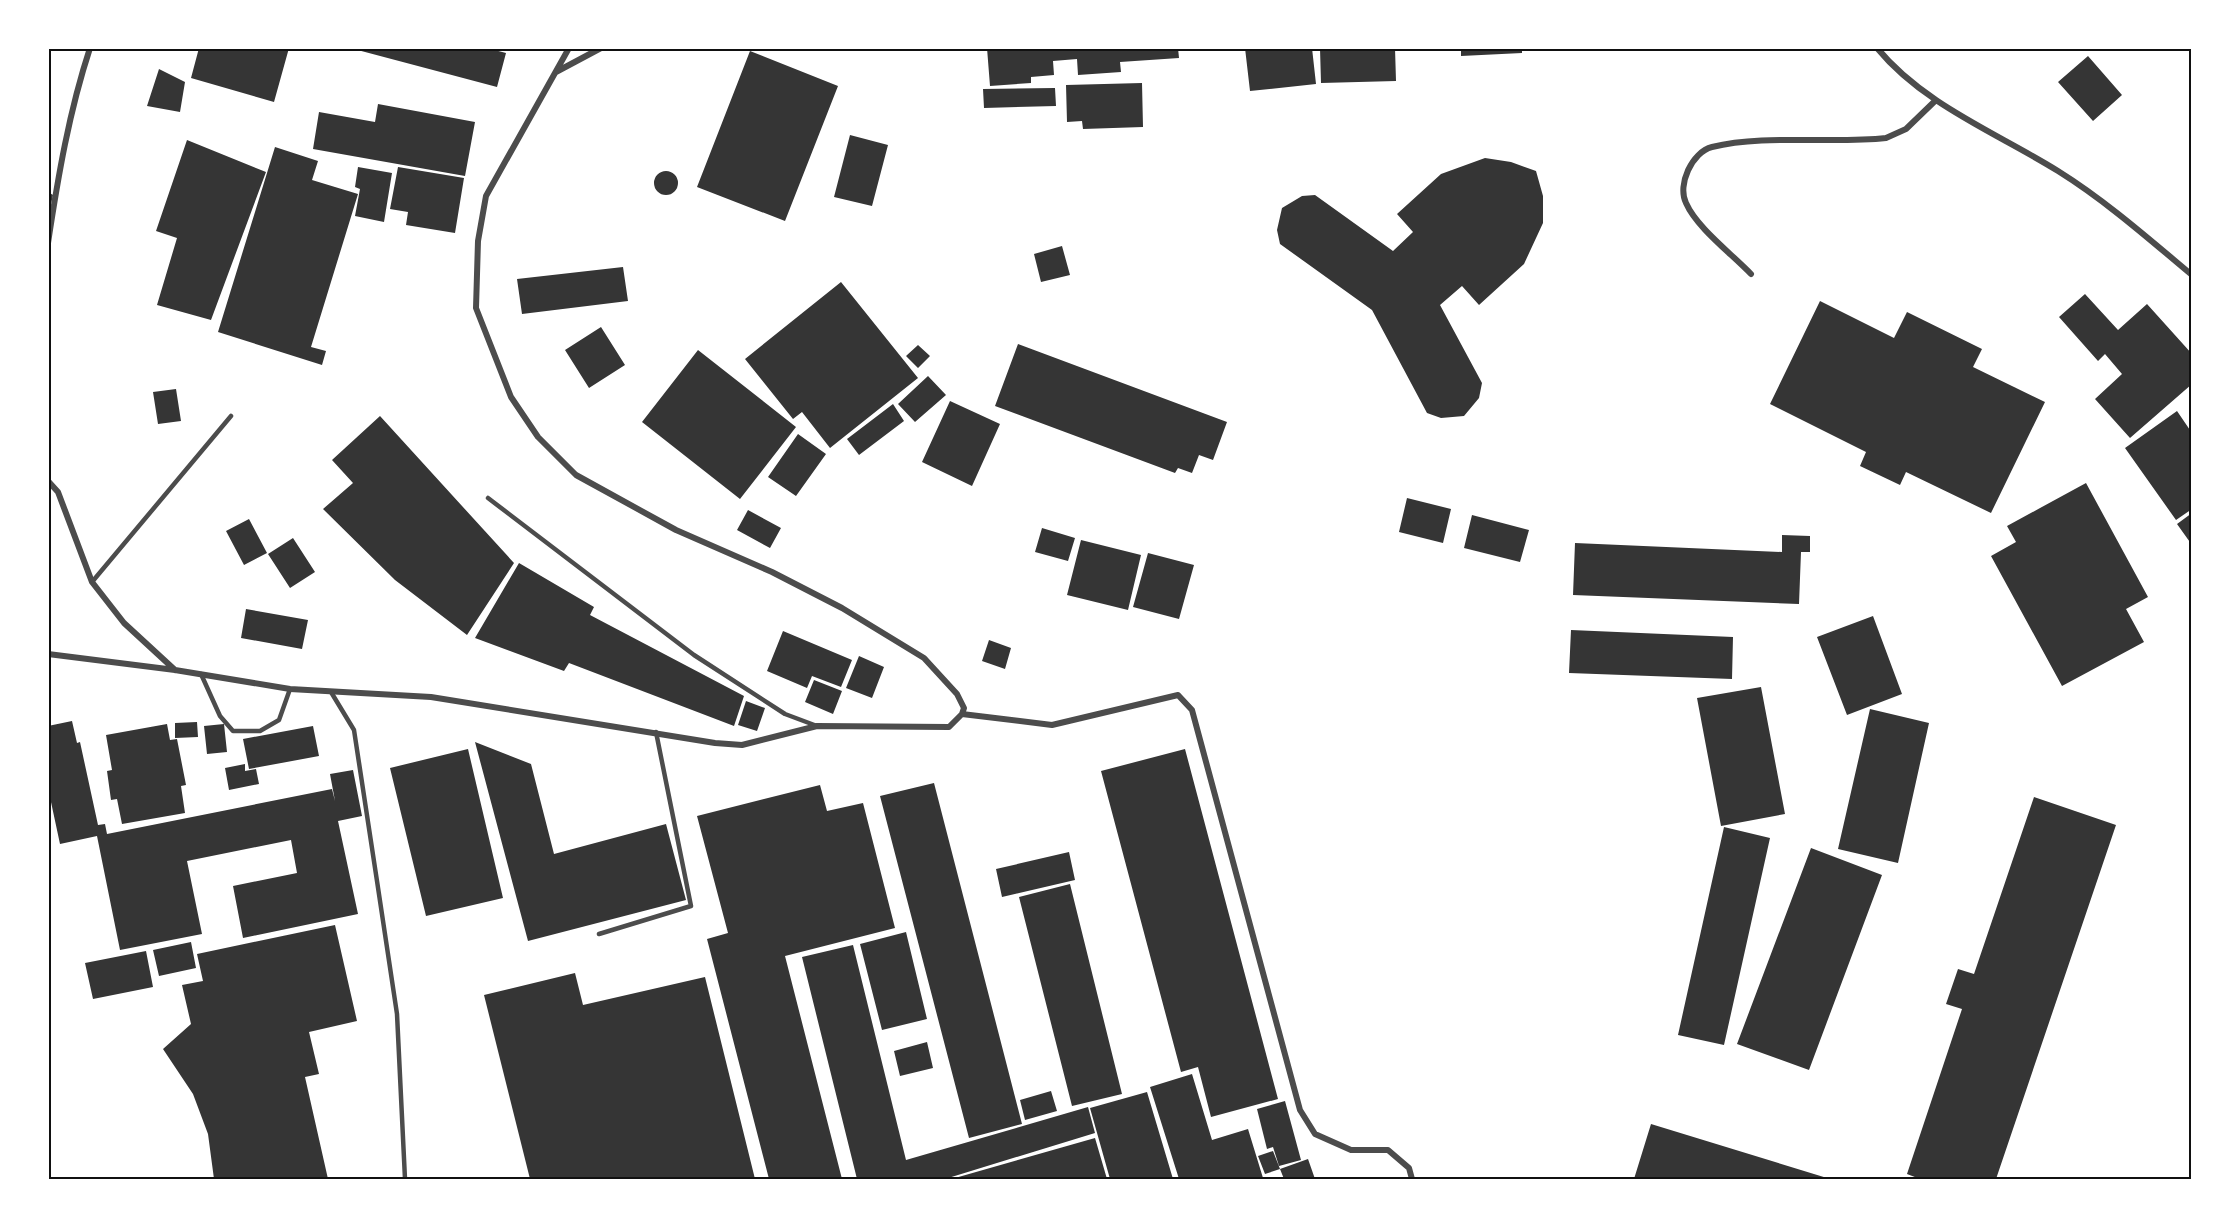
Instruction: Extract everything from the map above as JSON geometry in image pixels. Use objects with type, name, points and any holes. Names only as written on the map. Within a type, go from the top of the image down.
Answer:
[{"type":"street","points":[[48,243],[63,150],[76,90],[90,48]]},
{"type":"street","points":[[48,654],[175,670],[290,689],[431,697],[548,718],[742,745],[817,726],[949,727],[962,714],[964,708],[957,694],[924,658],[887,635],[772,572],[676,531],[576,475],[538,437],[512,397],[476,308],[478,241],[486,196],[569,48]]},
{"type":"street","points":[[554,73],[601,48]]},
{"type":"street","points":[[1877,48],[1887,60],[1936,100],[2059,171],[2123,218],[2192,275]]},
{"type":"street","points":[[1751,274],[1696,219],[1685,202],[1683,183],[1695,159],[1710,147],[1754,142],[1886,138],[1906,129],[1936,100]]},
{"type":"street","points":[[48,481],[58,492],[92,582],[124,623],[175,670]]},
{"type":"street","points":[[962,714],[1052,725],[1178,695],[1192,710],[1300,1110],[1315,1134],[1351,1150],[1388,1150],[1409,1168],[1412,1179]]},
{"type":"lane","points":[[92,582],[231,416]]},
{"type":"lane","points":[[488,498],[694,655],[785,714],[817,726]]},
{"type":"lane","points":[[201,674],[220,716],[233,731],[260,731],[279,720],[290,689]]},
{"type":"lane","points":[[331,692],[354,730],[377,881],[397,1014],[405,1179]]},
{"type":"lane","points":[[599,934],[691,906],[656,732]]},
{"type":"building","points":[[199,48],[289,48],[274,102],[191,78]]},
{"type":"building","points":[[350,48],[487,48],[506,53],[497,87]]},
{"type":"building","points":[[987,48],[1178,48],[1179,58],[1120,62],[1121,72],[1078,75],[1077,59],[1053,61],[1054,75],[1031,77],[1031,83],[990,86]]},
{"type":"building","points":[[1245,48],[1312,48],[1316,84],[1250,91]]},
{"type":"building","points":[[1320,48],[1395,48],[1396,81],[1321,83]]},
{"type":"building","points":[[1461,48],[1522,48],[1522,53],[1461,56]]},
{"type":"building","points":[[750,51],[838,86],[785,221],[697,187]]},
{"type":"building","points":[[2088,56],[2122,95],[2093,121],[2058,82]]},
{"type":"building","points":[[159,69],[185,82],[180,112],[147,106]]},
{"type":"building","points":[[1142,83],[1143,127],[1083,129],[1082,121],[1067,122],[1066,85]]},
{"type":"building","points":[[1055,88],[1056,106],[984,108],[983,89]]},
{"type":"building","points":[[378,104],[475,122],[465,176],[313,149],[319,112],[375,122]]},
{"type":"building","points":[[850,135],[888,145],[872,206],[834,197]]},
{"type":"building","points":[[187,140],[266,172],[211,320],[157,305],[177,238],[156,231]]},
{"type":"building","points":[[275,147],[318,161],[312,180],[358,194],[311,347],[326,351],[322,365],[218,332]]},
{"type":"building","points":[[1485,158],[1511,162],[1536,171],[1543,196],[1543,223],[1524,264],[1479,305],[1462,286],[1440,305],[1482,383],[1479,398],[1464,416],[1441,418],[1427,413],[1372,310],[1280,244],[1277,230],[1282,208],[1302,196],[1315,195],[1393,251],[1413,232],[1397,214],[1441,174]]},
{"type":"building","points":[[358,167],[392,173],[384,222],[355,216],[360,189],[355,187]]},
{"type":"building","points":[[398,167],[464,178],[455,233],[406,225],[408,212],[390,209]]},
{"type":"building","points":[[666,171],[675,174],[678,183],[675,192],[666,195],[657,192],[654,183],[657,174]]},
{"type":"building","points":[[48,192],[53,195],[49,214],[48,214]]},
{"type":"building","points":[[1062,246],[1070,275],[1041,282],[1034,254]]},
{"type":"building","points":[[623,267],[628,301],[522,314],[517,279]]},
{"type":"building","points":[[841,282],[918,378],[830,448],[802,412],[793,419],[745,359]]},
{"type":"building","points":[[2085,294],[2118,330],[2147,304],[2192,354],[2192,384],[2130,438],[2095,399],[2122,374],[2105,354],[2098,361],[2059,317]]},
{"type":"building","points":[[1820,301],[1894,338],[1907,312],[1982,349],[1973,367],[2045,402],[1991,513],[1906,472],[1900,485],[1860,466],[1866,452],[1770,404]]},
{"type":"building","points":[[601,327],[625,365],[589,388],[565,350]]},
{"type":"building","points":[[1018,344],[1227,422],[1213,460],[1199,455],[1192,473],[1178,468],[1175,473],[995,406]]},
{"type":"building","points":[[918,345],[930,356],[918,368],[906,356]]},
{"type":"building","points":[[698,350],[796,427],[740,499],[642,422]]},
{"type":"building","points":[[928,376],[946,395],[915,422],[898,404]]},
{"type":"building","points":[[176,389],[181,421],[158,424],[153,392]]},
{"type":"building","points":[[950,401],[1000,424],[972,486],[922,462]]},
{"type":"building","points":[[893,404],[904,421],[859,455],[847,439]]},
{"type":"building","points":[[2177,411],[2192,433],[2192,509],[2176,520],[2125,448]]},
{"type":"building","points":[[380,416],[514,563],[467,635],[395,580],[323,509],[353,483],[332,460]]},
{"type":"building","points":[[798,434],[826,454],[796,496],[768,477]]},
{"type":"building","points":[[2086,483],[2148,597],[2126,609],[2144,642],[2062,686],[1991,556],[2016,542],[2007,526]]},
{"type":"building","points":[[1407,498],[1451,509],[1443,543],[1399,532]]},
{"type":"building","points":[[748,510],[781,528],[770,548],[737,530]]},
{"type":"building","points":[[2192,513],[2192,545],[2177,524]]},
{"type":"building","points":[[1472,515],[1529,530],[1520,562],[1464,548]]},
{"type":"building","points":[[249,519],[267,553],[244,565],[226,531]]},
{"type":"building","points":[[1042,528],[1075,538],[1068,561],[1035,552]]},
{"type":"building","points":[[1782,535],[1810,536],[1810,552],[1801,552],[1799,604],[1573,595],[1575,543],[1782,552]]},
{"type":"building","points":[[293,538],[315,572],[290,588],[268,554]]},
{"type":"building","points":[[1081,540],[1141,555],[1128,610],[1067,595]]},
{"type":"building","points":[[1148,553],[1194,565],[1179,619],[1133,607]]},
{"type":"building","points":[[519,563],[594,607],[590,615],[744,696],[734,726],[569,663],[564,671],[475,638]]},
{"type":"building","points":[[246,609],[308,620],[302,649],[241,638]]},
{"type":"building","points":[[1873,616],[1902,694],[1847,715],[1817,637]]},
{"type":"building","points":[[1571,630],[1733,637],[1732,679],[1569,673]]},
{"type":"building","points":[[783,631],[852,660],[841,687],[812,676],[807,688],[767,671]]},
{"type":"building","points":[[989,640],[1011,648],[1005,669],[982,661]]},
{"type":"building","points":[[859,656],[884,667],[872,698],[846,688]]},
{"type":"building","points":[[814,680],[842,691],[833,714],[805,702]]},
{"type":"building","points":[[1761,687],[1785,814],[1721,826],[1697,698]]},
{"type":"building","points":[[746,701],[765,708],[757,731],[738,725]]},
{"type":"building","points":[[1870,709],[1929,723],[1898,863],[1838,849]]},
{"type":"building","points":[[72,721],[77,743],[80,742],[98,825],[105,824],[107,834],[332,789],[335,801],[330,774],[353,770],[362,816],[338,821],[358,914],[243,938],[233,886],[297,873],[291,840],[187,861],[202,934],[120,950],[97,836],[60,844],[48,788],[48,726]]},
{"type":"building","points":[[197,722],[198,737],[175,738],[175,723]]},
{"type":"building","points":[[167,724],[170,740],[177,739],[186,785],[181,786],[185,813],[122,824],[117,799],[111,800],[107,771],[112,770],[106,735]]},
{"type":"building","points":[[224,724],[227,752],[207,754],[204,726]]},
{"type":"building","points":[[313,726],[319,756],[249,769],[243,739]]},
{"type":"building","points":[[475,742],[531,764],[554,854],[666,824],[686,900],[528,941]]},
{"type":"building","points":[[468,749],[503,898],[426,916],[390,768]]},
{"type":"building","points":[[1185,749],[1278,1099],[1211,1117],[1198,1067],[1181,1072],[1101,771]]},
{"type":"building","points":[[245,764],[245,771],[256,769],[259,784],[229,790],[225,768]]},
{"type":"building","points":[[934,783],[1022,1124],[969,1138],[880,796]]},
{"type":"building","points":[[820,785],[827,811],[863,803],[895,928],[785,956],[842,1179],[769,1179],[707,939],[728,933],[697,816]]},
{"type":"building","points":[[2034,797],[2116,825],[1996,1179],[1920,1179],[1907,1174],[1962,1009],[1946,1004],[1958,969],[1974,974]]},
{"type":"building","points":[[1724,827],[1770,838],[1724,1045],[1678,1035]]},
{"type":"building","points":[[1811,848],[1882,875],[1809,1070],[1737,1044]]},
{"type":"building","points":[[1069,852],[1075,880],[1002,897],[996,869]]},
{"type":"building","points":[[1070,884],[1122,1094],[1072,1106],[1019,897]]},
{"type":"building","points":[[335,925],[357,1021],[309,1032],[319,1074],[305,1077],[328,1179],[214,1179],[208,1134],[193,1094],[163,1049],[191,1024],[182,985],[203,981],[197,954]]},
{"type":"building","points":[[906,932],[927,1019],[882,1030],[860,944]]},
{"type":"building","points":[[191,942],[196,968],[159,976],[153,950]]},
{"type":"building","points":[[853,945],[906,1160],[1088,1107],[1095,1133],[945,1179],[857,1179],[802,957]]},
{"type":"building","points":[[146,951],[153,987],[93,999],[85,963]]},
{"type":"building","points":[[575,973],[583,1005],[705,977],[755,1179],[530,1179],[484,995]]},
{"type":"building","points":[[927,1042],[933,1068],[900,1076],[894,1051]]},
{"type":"building","points":[[1192,1074],[1212,1140],[1248,1129],[1263,1178],[1179,1179],[1150,1087]]},
{"type":"building","points":[[1051,1091],[1057,1111],[1025,1120],[1020,1100]]},
{"type":"building","points":[[1147,1092],[1173,1179],[1110,1179],[1090,1108]]},
{"type":"building","points":[[1285,1101],[1301,1160],[1279,1166],[1273,1147],[1267,1149],[1257,1109]]},
{"type":"building","points":[[1651,1124],[1827,1178],[1827,1179],[1634,1179]]},
{"type":"building","points":[[1095,1138],[1107,1179],[955,1179],[955,1178]]},
{"type":"building","points":[[1273,1151],[1280,1169],[1265,1174],[1258,1156]]},
{"type":"building","points":[[1308,1159],[1315,1179],[1284,1179],[1280,1169]]}]
